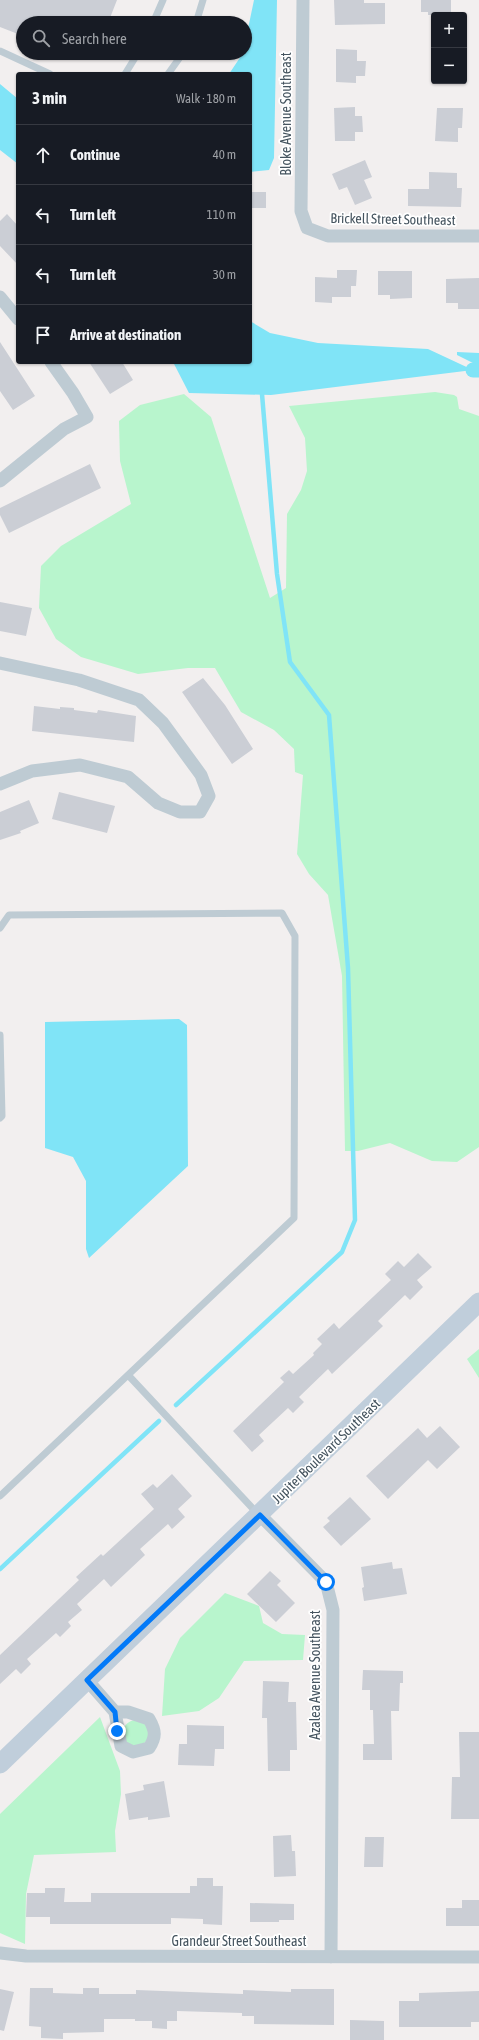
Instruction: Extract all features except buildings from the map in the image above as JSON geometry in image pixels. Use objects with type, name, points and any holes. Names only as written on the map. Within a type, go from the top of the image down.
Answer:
[{"type":"street","name":"Bloke Avenue Southeast","points":[[303,0],[301,211],[307,228]]},
{"type":"street","name":"Brickell Street Southeast","points":[[307,228],[328,236],[479,236]]},
{"type":"street","points":[[0,297],[16,317]]},
{"type":"street","points":[[0,481],[64,429],[87,418],[73,393],[52,364]]},
{"type":"street","points":[[0,663],[79,680],[139,700],[163,723],[201,775],[209,796],[200,812],[180,812],[158,803],[128,777],[80,765],[32,771],[0,784]]},
{"type":"street","name":"Jupiter Boulevard Southeast","points":[[0,1764],[260,1515],[479,1302]]},
{"type":"street","name":"Azalea Avenue Southeast","points":[[260,1515],[326,1582],[333,1610],[331,1957]]},
{"type":"street","points":[[87,1680],[115,1712]]},
{"type":"street","name":"Grandeur Street Southeast","points":[[0,1952],[26,1956],[479,1957]]},
{"type":"lane","points":[[156,16],[163,0]]},
{"type":"lane","points":[[198,16],[203,0]]},
{"type":"lane","points":[[0,51],[16,58]]},
{"type":"lane","points":[[20,60],[46,72]]},
{"type":"lane","points":[[126,72],[134,60]]},
{"type":"lane","points":[[169,72],[178,60]]},
{"type":"lane","points":[[0,928],[9,915],[282,913],[295,936],[294,1218],[129,1376],[2,1491]]},
{"type":"lane","points":[[0,1035],[2,1116],[0,1118]]},
{"type":"lane","name":"Azalea Avenue Southeast","points":[[129,1376],[260,1515]]},
{"type":"green space","points":[[435,392],[454,395],[457,397],[459,409],[479,416],[479,1147],[457,1162],[432,1161],[390,1143],[358,1151],[345,1151],[342,976],[328,895],[309,874],[297,854],[303,775],[295,772],[294,749],[274,730],[241,712],[215,668],[188,668],[138,674],[81,657],[56,639],[39,608],[41,566],[61,546],[131,504],[120,461],[119,421],[140,405],[184,394],[211,417],[270,598],[286,588],[287,514],[301,490],[307,471],[305,438],[289,406]]},
{"type":"green space","points":[[479,1349],[479,1378],[467,1359]]},
{"type":"green space","points":[[225,1593],[259,1606],[263,1623],[282,1634],[305,1635],[303,1660],[244,1661],[219,1698],[199,1711],[162,1716],[165,1669],[180,1638]]},
{"type":"green space","points":[[100,1717],[120,1771],[121,1794],[115,1831],[116,1852],[34,1855],[26,1894],[25,1944],[0,1933],[0,1814]]},
{"type":"green space","points":[[136,1720],[145,1724],[149,1733],[145,1742],[136,1746],[127,1742],[123,1733],[127,1724]]},
{"type":"water","points":[[254,0],[277,0],[274,158],[269,170],[252,172],[252,72],[230,72],[238,60],[252,60],[252,16],[251,16]]},
{"type":"water","points":[[0,84],[16,97],[16,162],[0,150]]},
{"type":"water","points":[[252,322],[270,333],[318,343],[428,349],[473,370],[271,395],[189,393],[174,364],[252,364]]},
{"type":"water","points":[[457,352],[479,353],[479,370],[477,365],[457,355]]},
{"type":"water","points":[[179,1019],[187,1025],[188,1166],[89,1258],[86,1249],[86,1181],[73,1157],[45,1148],[45,1022]]},
{"type":"waterway","points":[[473,370],[479,370]]},
{"type":"waterway","points":[[176,1405],[342,1252],[355,1220],[348,968],[329,715],[290,662],[277,574],[262,394]]},
{"type":"waterway","points":[[0,1569],[159,1421]]},
{"type":"route","points":[[117,1731],[115,1712],[87,1680],[260,1515],[326,1582]]}]
